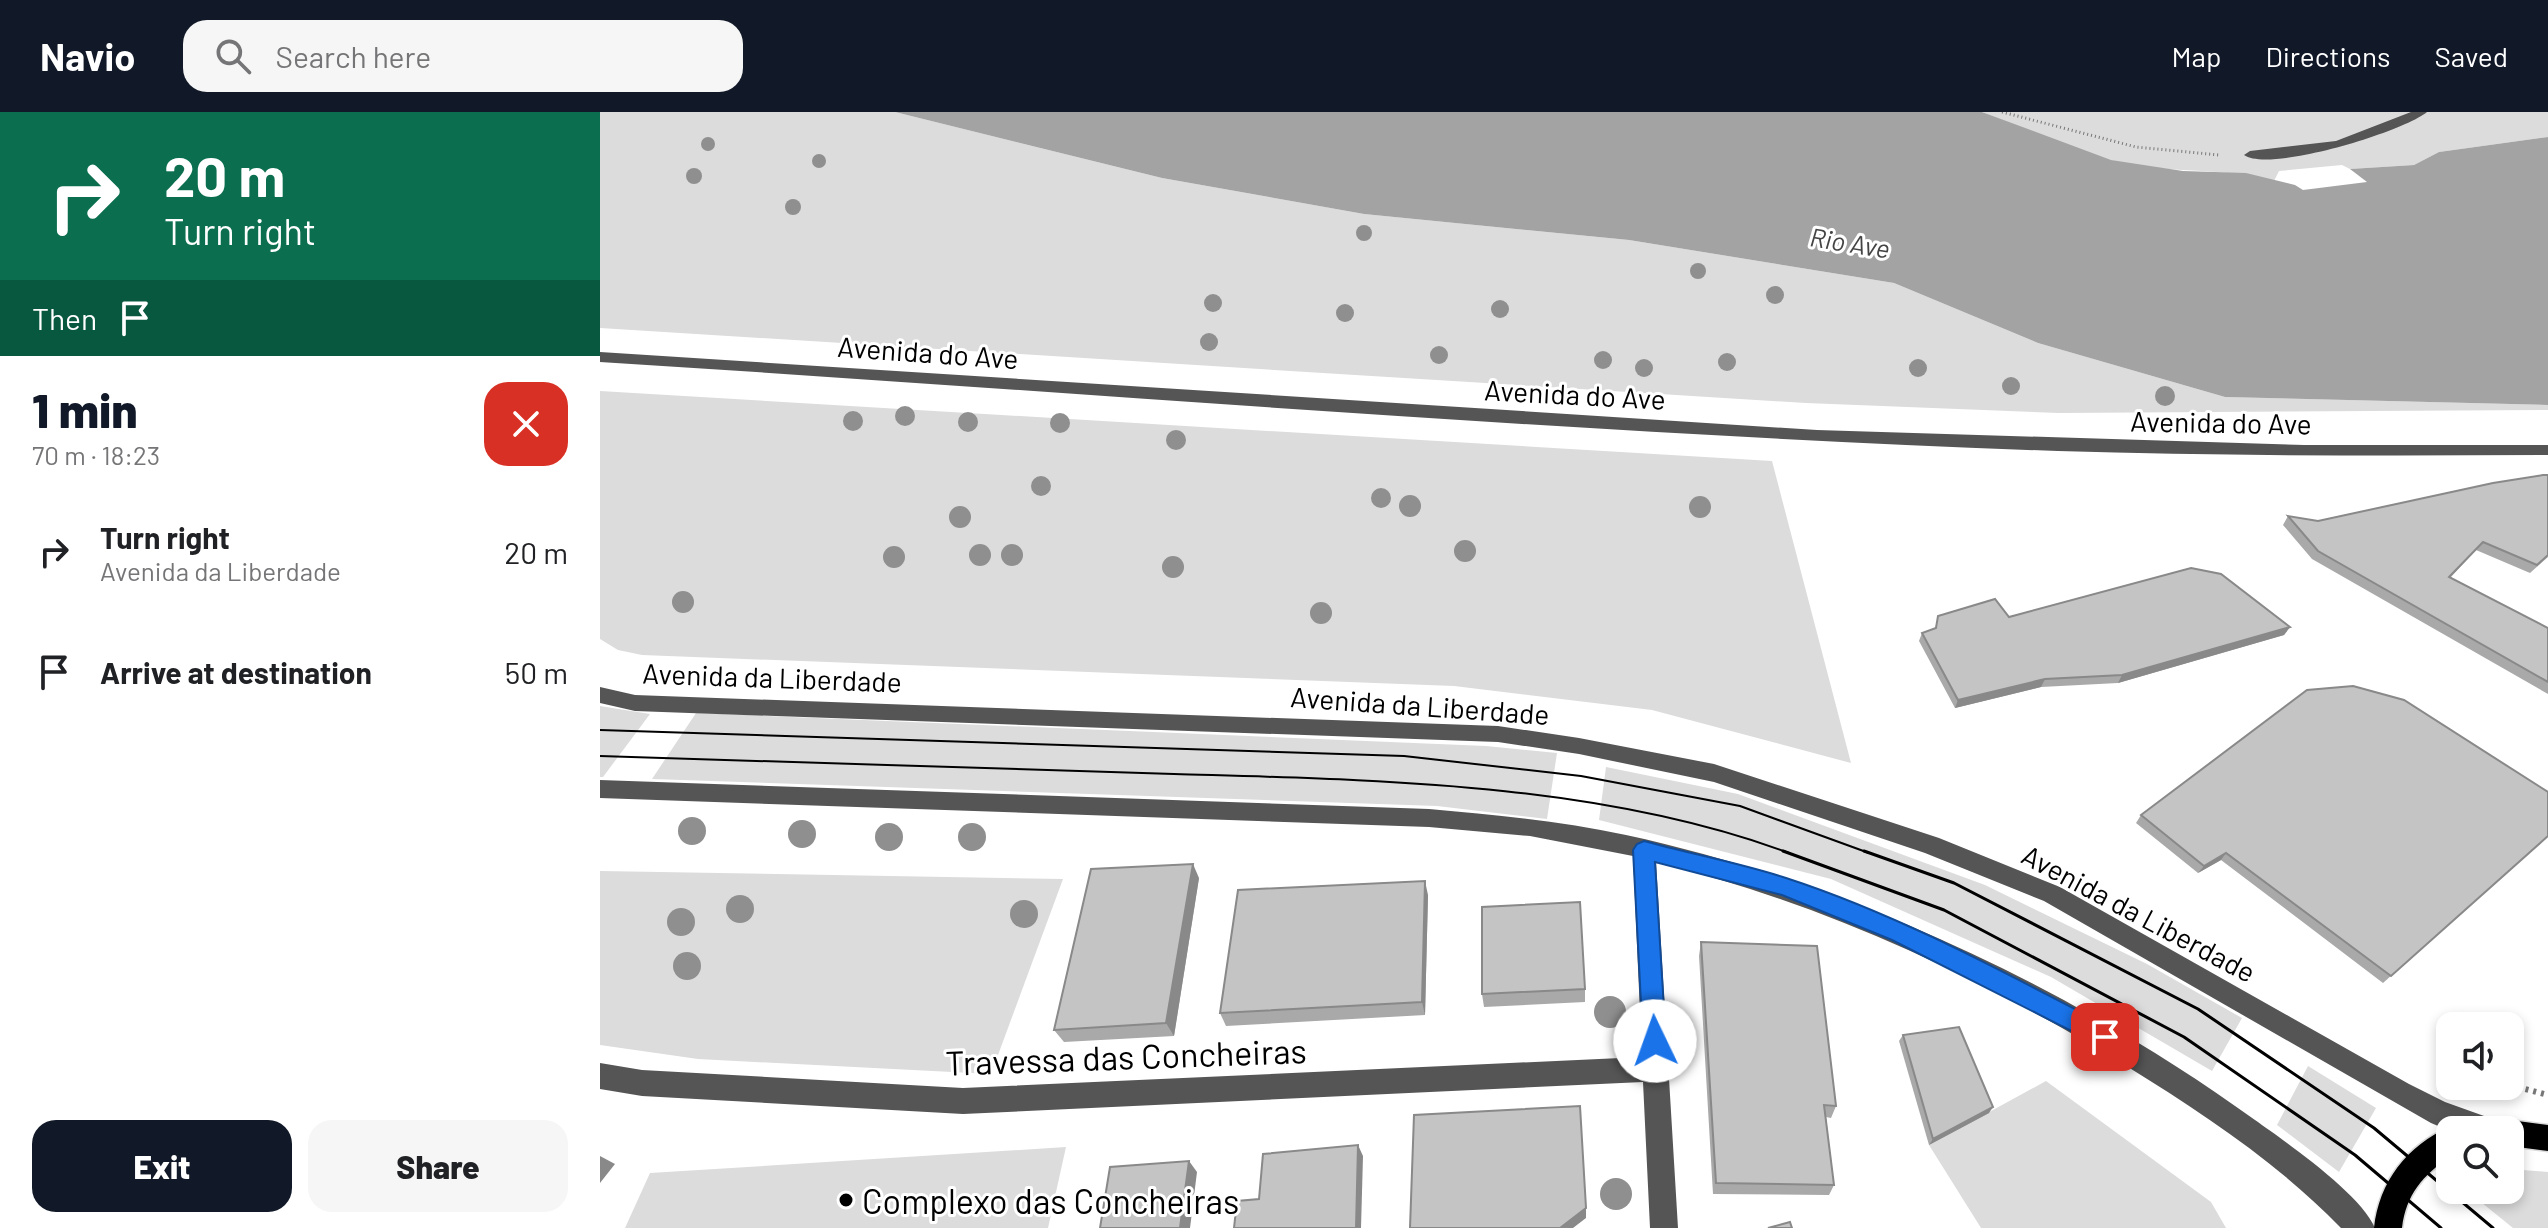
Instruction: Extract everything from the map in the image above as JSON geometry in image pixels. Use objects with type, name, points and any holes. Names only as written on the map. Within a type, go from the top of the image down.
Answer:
[{"type":"main road","points":[[2524,1135],[2548,1138]]},
{"type":"main road","points":[[2388,1228],[2397,1190],[2415,1163],[2436,1149]]},
{"type":"street","points":[[2250,155],[2308,152],[2361,140],[2421,112]]},
{"type":"street","name":"Avenida do Ave","points":[[600,357],[1321,405],[1866,436],[2137,447],[2548,450]]},
{"type":"street","name":"Avenida da Liberdade","points":[[600,695],[635,703],[1498,734],[1579,746],[1714,773],[1931,845],[2052,894],[2400,1093],[2446,1116]]},
{"type":"street","points":[[600,789],[1429,818],[1543,829],[1644,850],[1784,887],[1899,933],[1964,963],[2105,1037],[2205,1101],[2298,1170],[2361,1228]]},
{"type":"street","points":[[1644,850],[1664,1228]]},
{"type":"street","name":"Travessa das Concheiras","points":[[600,1076],[642,1083],[963,1101],[1656,1069]]},
{"type":"path","points":[[2002,112],[2114,144],[2158,152],[2250,155]]},
{"type":"path","points":[[2524,1089],[2548,1095]]},
{"type":"shaded area","points":[[600,112],[895,112],[1162,178],[1364,214],[1629,240],[1894,283],[2038,343],[2225,397],[2548,405],[2548,410],[2059,413],[1806,403],[600,328]]},
{"type":"shaded area","points":[[1982,112],[2548,112],[2548,137],[2439,152],[2414,165],[2350,169],[2342,165],[2279,171],[2274,181],[2254,176],[2130,165],[2062,144]]},
{"type":"shaded area","points":[[600,391],[1772,461],[1851,763],[1652,710],[1454,686],[642,655],[618,650],[600,639]]},
{"type":"shaded area","points":[[600,706],[650,714],[603,777],[600,777]]},
{"type":"shaded area","points":[[696,713],[1486,746],[1557,753],[1547,819],[1437,806],[652,779]]},
{"type":"shaded area","points":[[1606,767],[1738,794],[1985,885],[2147,964],[2242,1018],[2212,1071],[2051,977],[1831,879],[1599,820]]},
{"type":"shaded area","points":[[600,871],[1063,879],[991,1074],[698,1059],[600,1045]]},
{"type":"shaded area","points":[[2308,1066],[2376,1108],[2339,1172],[2277,1125]]},
{"type":"shaded area","points":[[2046,1081],[2211,1202],[2226,1228],[1981,1228],[1929,1145]]},
{"type":"shaded area","name":"Complexo das Concheiras","points":[[1066,1147],[1048,1228],[625,1228],[650,1173]]},
{"type":"shaded area","points":[[2524,1170],[2548,1172],[2548,1228],[2513,1228],[2483,1204],[2524,1204]]},
{"type":"water","name":"Rio Ave","points":[[895,112],[1982,112],[2111,160],[2183,171],[2246,173],[2295,185],[2303,190],[2367,182],[2350,169],[2414,165],[2439,152],[2548,137],[2548,405],[2225,397],[2038,343],[1894,283],[1629,240],[1364,214],[1162,178]]},
{"type":"building","points":[[2548,475],[2548,555],[2537,565],[2483,542],[2449,577],[2548,628],[2548,682],[2318,551],[2288,516],[2318,521]]},
{"type":"building","points":[[2191,568],[2221,574],[2290,627],[2122,675],[2045,679],[1958,700],[1922,633],[1936,628],[1938,616],[1995,599],[2009,617]]},
{"type":"building","points":[[2353,686],[2404,700],[2548,792],[2548,836],[2391,976],[2226,853],[2204,866],[2141,815],[2307,690]]},
{"type":"building","points":[[1193,864],[1166,1023],[1054,1030],[1091,869]]},
{"type":"building","points":[[1425,881],[1422,1002],[1220,1013],[1238,890]]},
{"type":"building","points":[[1580,902],[1585,989],[1482,994],[1482,907]]},
{"type":"building","points":[[1701,942],[1817,946],[1836,1106],[1824,1105],[1834,1185],[1716,1183]]},
{"type":"building","points":[[1959,1027],[1993,1107],[1933,1139],[1903,1035]]},
{"type":"building","points":[[1580,1106],[1586,1208],[1560,1228],[1410,1228],[1414,1115]]},
{"type":"building","points":[[1358,1145],[1356,1228],[1234,1228],[1237,1201],[1259,1199],[1263,1154]]},
{"type":"building","points":[[1189,1161],[1180,1228],[1100,1228],[1110,1167]]},
{"type":"building","points":[[1790,1222],[1792,1228],[1768,1228]]},
{"type":"tram line","points":[[600,730],[1404,756],[1581,776],[1740,806],[1869,853]]},
{"type":"tram line","points":[[600,756],[1328,779],[1485,789],[1564,798],[1641,812],[1716,829],[1784,851]]},
{"type":"tram line","points":[[1784,851],[1789,853]]},
{"type":"tram line","points":[[1784,851],[1944,910],[2184,1037],[2355,1155],[2441,1228]]},
{"type":"tram line","points":[[1864,851],[1954,883],[2198,1009],[2374,1128],[2493,1228]]},
{"type":"place","name":"Complexo das Concheiras","points":[[846,1200]]},
{"type":"route","points":[[1655,1041],[1644,850],[1784,887],[1899,933],[1964,963],[2105,1037]]}]
